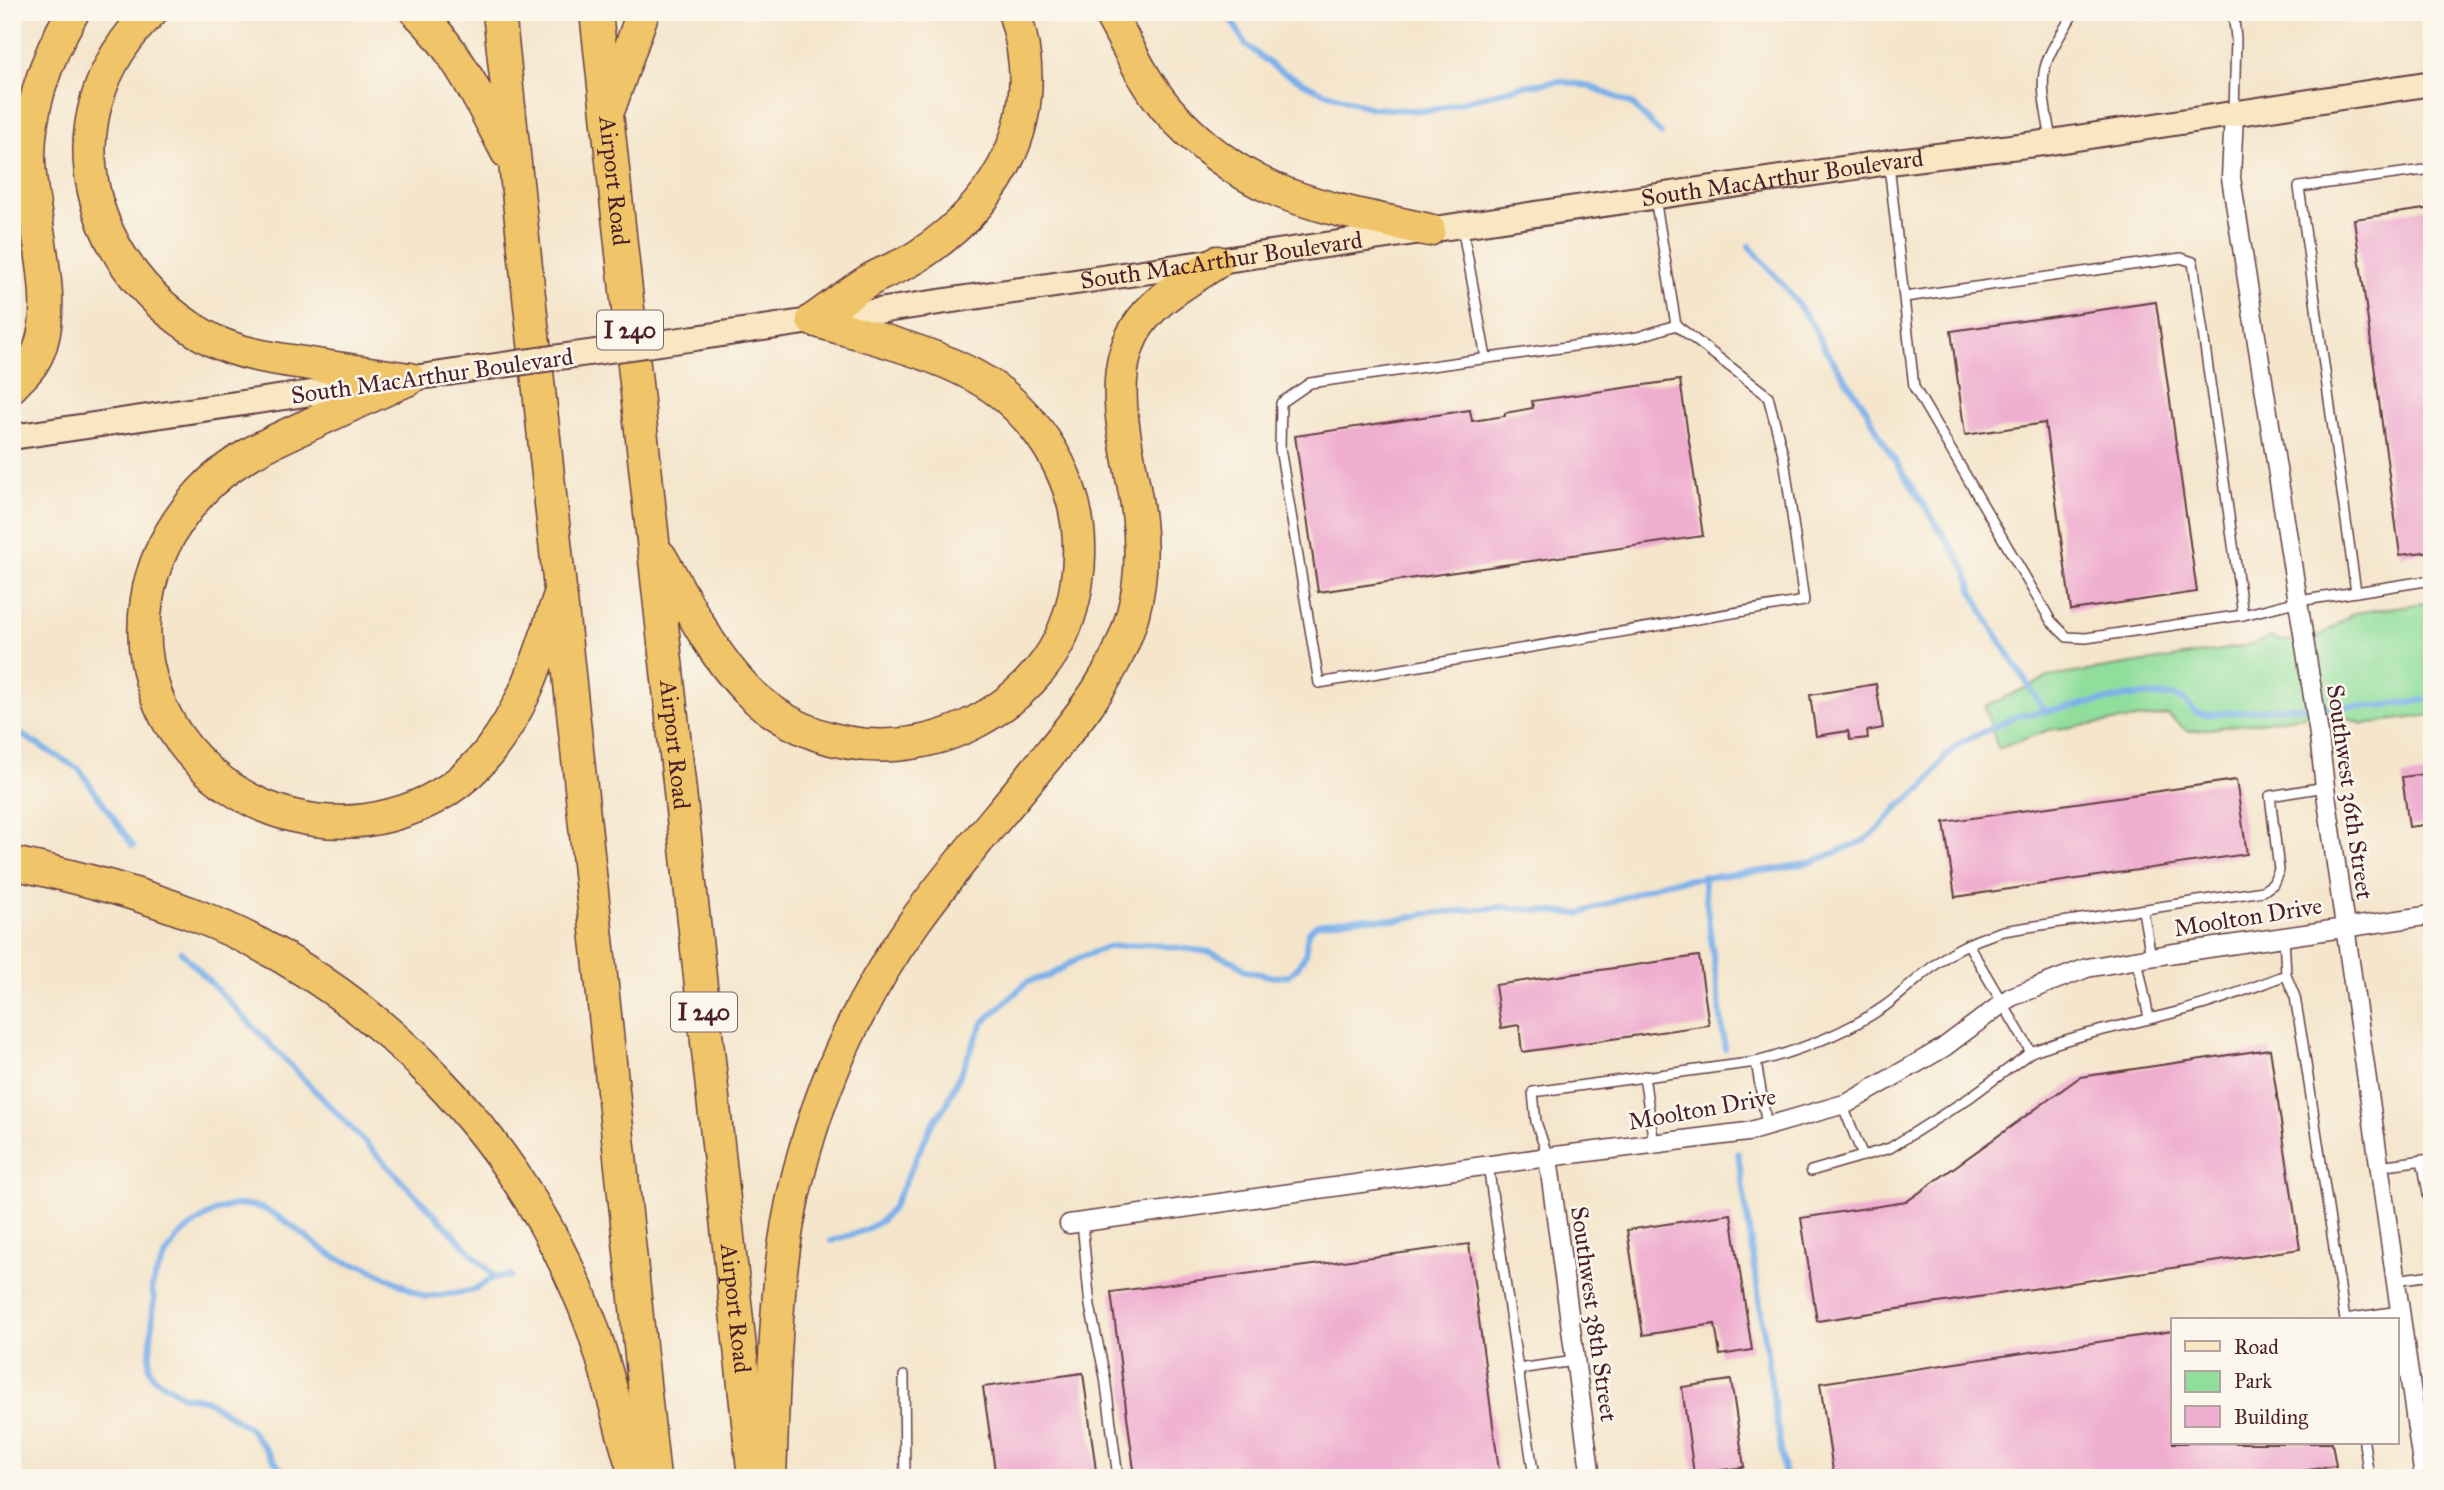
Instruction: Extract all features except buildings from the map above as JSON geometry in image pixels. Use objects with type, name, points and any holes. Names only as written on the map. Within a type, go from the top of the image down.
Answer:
[{"type":"highway","points":[[12,386],[33,362],[43,340],[47,320],[32,202],[29,158],[31,128],[36,97],[46,66],[73,12]]},
{"type":"highway","points":[[151,12],[125,40],[108,71],[95,102],[90,137],[91,174],[98,210],[111,241],[128,269],[151,297],[213,340],[253,355],[410,379]]},
{"type":"highway","points":[[417,12],[450,50],[475,90],[515,169]]},
{"type":"highway","points":[[499,12],[654,1478]]},
{"type":"highway","name":"Airport Road","points":[[596,12],[754,1478]]},
{"type":"highway","points":[[607,114],[643,12]]},
{"type":"highway","points":[[813,320],[872,279],[916,258],[950,233],[978,207],[1000,174],[1016,140],[1025,107],[1026,66],[1021,33],[1014,12]]},
{"type":"highway","points":[[1109,12],[1141,71],[1166,108],[1202,143],[1234,168],[1286,193],[1343,211],[1429,230]]},
{"type":"highway","points":[[769,1478],[781,1271],[793,1196],[825,1087],[849,1029],[878,976],[914,923],[1071,728],[1104,683],[1121,649],[1133,614],[1140,575],[1140,538],[1120,392],[1122,363],[1128,341],[1143,318],[1170,294],[1217,262]]},
{"type":"highway","points":[[653,545],[719,656],[746,689],[777,714],[836,741],[877,747],[913,744],[950,735],[985,718],[1017,695],[1042,668],[1059,640],[1072,606],[1079,564],[1077,528],[1070,491],[1056,459],[1036,427],[1006,397],[974,376],[925,353],[813,320]]},
{"type":"highway","points":[[410,379],[257,450],[235,463],[202,490],[177,522],[156,564],[146,600],[145,632],[149,668],[159,704],[178,738],[202,767],[234,792],[267,809],[304,820],[342,822],[377,819],[409,810],[435,798],[461,781],[486,755],[510,723],[528,689],[562,589]]},
{"type":"highway","points":[[12,863],[130,891],[197,916],[255,943],[306,972],[360,1009],[406,1047],[453,1096],[494,1147],[530,1201],[556,1247],[589,1320],[636,1478]]},
{"type":"main road","name":"South MacArthur Boulevard","points":[[12,437],[1889,162],[2051,142],[2432,83]]},
{"type":"street","name":"Southwest 36th Street","points":[[2234,113],[2231,178],[2300,601],[2424,1478]]},
{"type":"street","name":"Moolton Drive","points":[[1076,1223],[1747,1132],[1842,1104],[1943,1048],[2011,997],[2087,968],[2432,915]]},
{"type":"street","name":"Southwest 38th Street","points":[[1548,1157],[1591,1478]]},
{"type":"lane","points":[[2051,142],[2044,73],[2048,60],[2074,12]]},
{"type":"lane","points":[[2233,12],[2236,38],[2234,113]]},
{"type":"lane","points":[[1889,162],[1914,387],[2051,621],[2067,637],[2086,638],[2243,615],[2300,601],[2432,580]]},
{"type":"lane","points":[[2356,592],[2299,187],[2432,169]]},
{"type":"lane","points":[[1654,197],[1676,325],[1768,396],[1784,458],[1804,601],[1319,683],[1280,448],[1281,403],[1310,383],[1638,337],[1676,325]]},
{"type":"lane","points":[[1462,225],[1486,358]]},
{"type":"lane","points":[[1905,298],[2181,258],[2193,262],[2243,615]]},
{"type":"lane","points":[[1548,1157],[1536,1122],[1533,1092],[1756,1062],[1784,1055],[1834,1035],[1883,1007],[1955,950],[2003,931],[2263,891],[2273,884],[2279,870],[2270,796],[2325,787]]},
{"type":"lane","points":[[2143,911],[2149,1018]]},
{"type":"lane","points":[[2284,936],[2286,975],[2295,997],[2345,1318]]},
{"type":"lane","points":[[1968,944],[2031,1052]]},
{"type":"lane","points":[[1811,1171],[1890,1148],[1969,1098],[2031,1052],[2090,1032],[2239,994],[2286,975]]},
{"type":"lane","points":[[1756,1062],[1767,1126]]},
{"type":"lane","points":[[1644,1076],[1654,1144]]},
{"type":"lane","points":[[1842,1104],[1863,1156]]},
{"type":"lane","points":[[2378,1166],[2427,1159],[2432,1215]]},
{"type":"lane","points":[[1488,1166],[1534,1478]]},
{"type":"lane","points":[[1076,1223],[1105,1377],[1118,1478]]},
{"type":"lane","points":[[2395,1280],[2432,1275]]},
{"type":"lane","points":[[2357,1318],[2399,1311]]},
{"type":"lane","points":[[1518,1369],[1576,1361]]},
{"type":"lane","points":[[904,1376],[905,1478]]},
{"type":"lane","points":[[2364,1444],[2369,1478]]},
{"type":"green space","points":[[2432,602],[2432,715],[2363,724],[2333,712],[2188,732],[2168,715],[2048,730],[1998,749],[1985,707],[2048,677],[2216,651],[2254,644],[2269,637],[2283,641],[2322,635],[2354,613]]},
{"type":"waterway","points":[[1227,12],[1246,45],[1277,69],[1318,90],[1371,108],[1430,111],[1522,86],[1560,81],[1589,86],[1632,104],[1661,134]]},
{"type":"waterway","points":[[1749,246],[1786,288],[1865,407],[1883,442],[1965,568],[1974,594],[1989,623],[2044,710]]},
{"type":"waterway","points":[[831,1241],[863,1231],[881,1221],[893,1207],[932,1124],[946,1105],[983,1023],[1027,982],[1049,976],[1079,958],[1107,947],[1148,944],[1210,952],[1235,962],[1246,971],[1274,977],[1287,976],[1297,968],[1305,955],[1308,932],[1317,924],[1360,918],[1397,920],[1425,914],[1501,907],[1579,914],[1666,882],[1778,869],[1815,861],[1865,840],[1880,828],[1898,807],[1924,787],[1945,757],[1960,743],[2017,716],[2137,695],[2173,696],[2183,699],[2195,712],[2204,715],[2288,707],[2379,706],[2432,699]]},
{"type":"waterway","points":[[12,729],[79,769],[133,846]]},
{"type":"waterway","points":[[1703,876],[1725,1049]]},
{"type":"waterway","points":[[181,952],[495,1277]]},
{"type":"waterway","points":[[1738,1153],[1785,1478]]},
{"type":"waterway","points":[[288,1478],[249,1428],[205,1399],[183,1396],[153,1377],[149,1367],[154,1298],[152,1287],[166,1255],[184,1233],[207,1216],[231,1206],[252,1206],[271,1213],[344,1261],[365,1266],[425,1297],[471,1291],[495,1277],[511,1276]]}]
